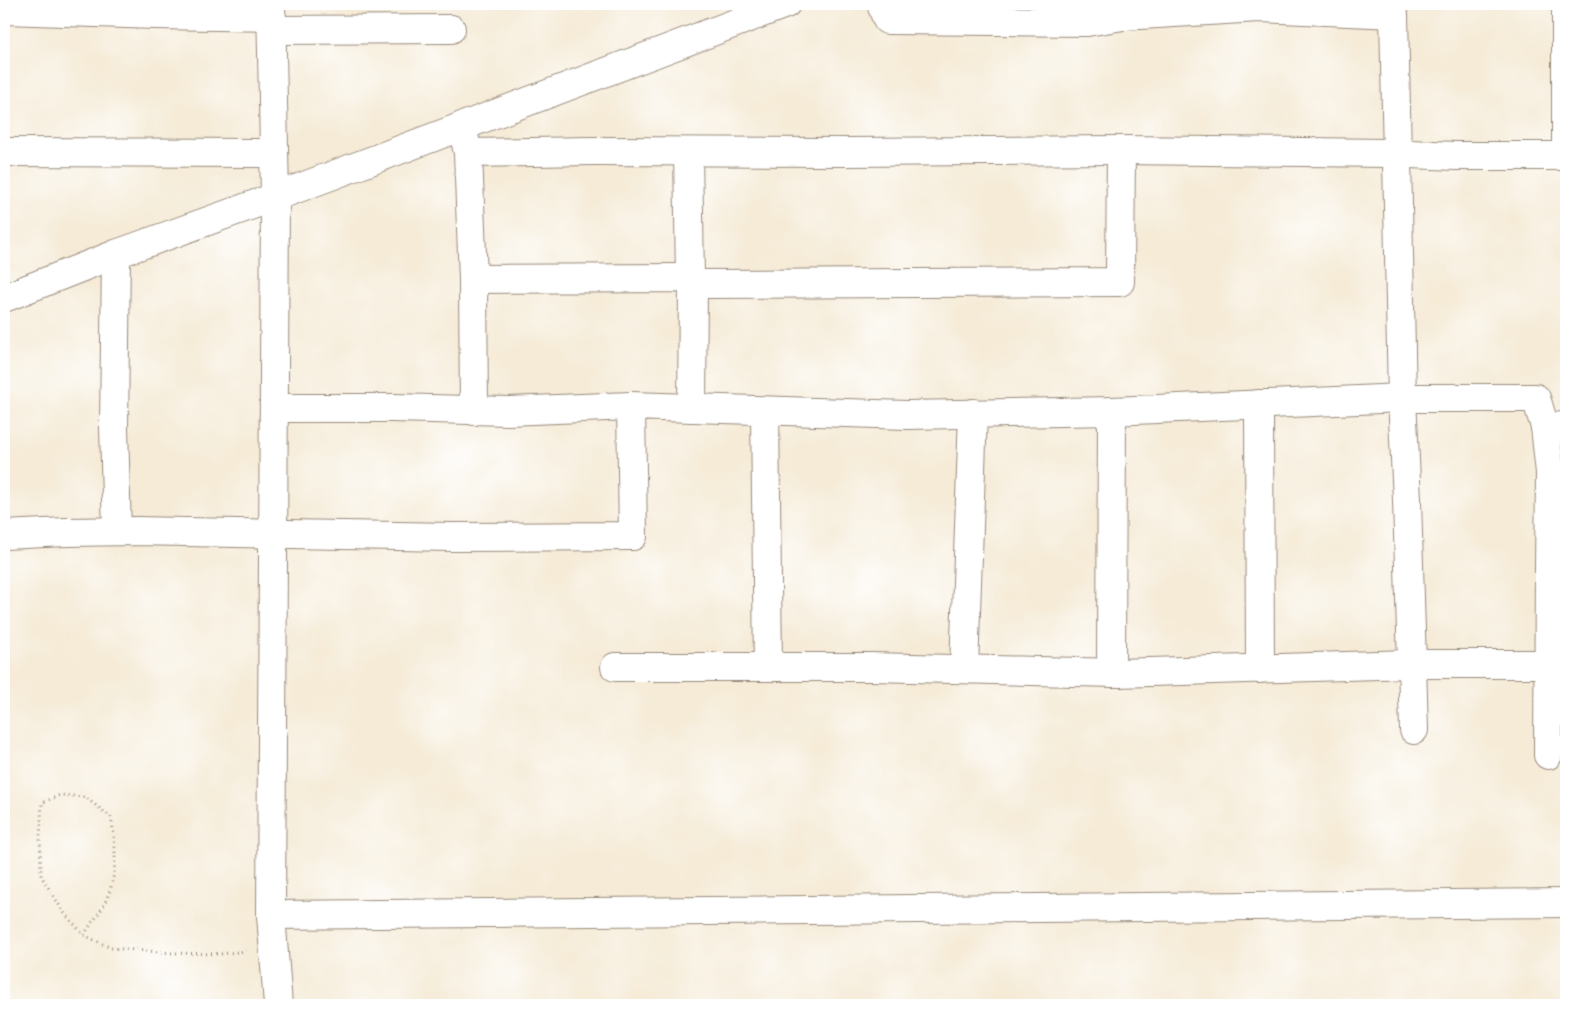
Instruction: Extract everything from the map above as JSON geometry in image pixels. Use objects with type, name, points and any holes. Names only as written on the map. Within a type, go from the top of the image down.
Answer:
[{"type":"street","points":[[4,298],[116,254],[275,197],[786,4]]},
{"type":"street","points":[[881,4],[887,20],[1087,22],[1123,10],[1259,8],[1394,14],[1402,398],[1414,730]]},
{"type":"street","points":[[468,153],[1121,150],[1566,156],[1566,4]]},
{"type":"street","points":[[4,10],[271,17],[451,29]]},
{"type":"street","points":[[271,17],[275,197],[271,915],[278,1005]]},
{"type":"street","points":[[462,126],[468,153],[473,279],[474,411]]},
{"type":"street","points":[[473,279],[1120,282],[1121,150]]},
{"type":"street","points":[[4,152],[274,153]]},
{"type":"street","points":[[688,152],[692,281],[692,408]]},
{"type":"street","points":[[116,254],[114,428],[117,531]]},
{"type":"street","points":[[274,408],[393,408],[508,411],[631,406],[907,415],[1112,412],[1402,398],[1536,398],[1556,426],[1550,472],[1558,568],[1557,664],[1548,755]]},
{"type":"street","points":[[1259,404],[1260,669]]},
{"type":"street","points":[[4,535],[117,531],[452,537],[633,536],[631,406]]},
{"type":"street","points":[[764,411],[768,667]]},
{"type":"street","points":[[1112,412],[1112,673]]},
{"type":"street","points":[[964,670],[974,413]]},
{"type":"street","points":[[615,667],[768,667],[1112,673],[1412,664],[1557,664]]},
{"type":"street","points":[[271,915],[1566,903]]},
{"type":"path","points":[[84,935],[107,899],[115,870],[115,840],[111,817],[85,797],[60,795],[42,803],[40,837],[41,876],[65,914],[84,935],[112,948],[172,953],[220,954],[274,948]]}]
